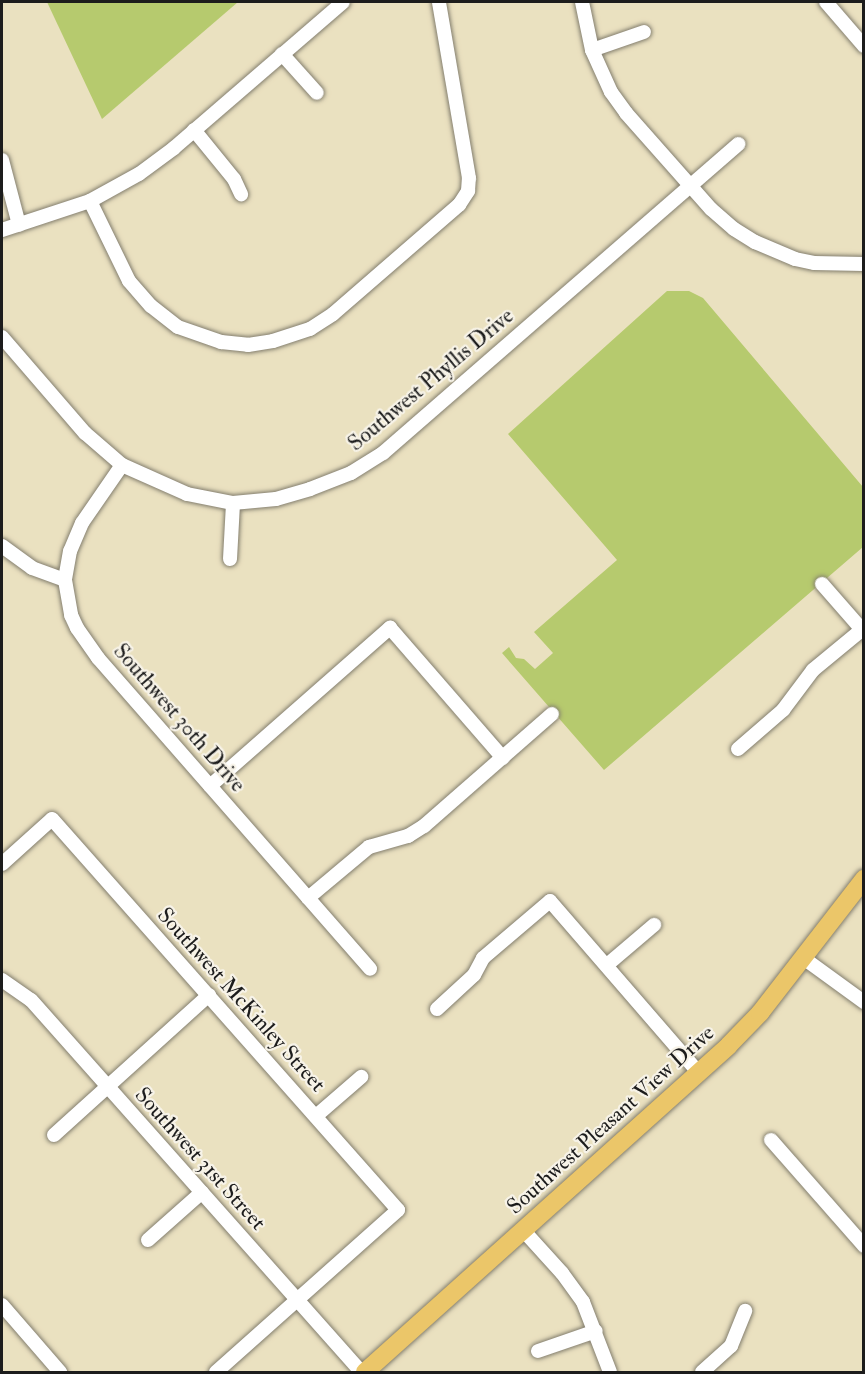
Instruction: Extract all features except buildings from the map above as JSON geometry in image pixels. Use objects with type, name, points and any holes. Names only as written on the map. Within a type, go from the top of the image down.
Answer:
[{"type":"main road","name":"Southwest Pleasant View Drive","points":[[365,1372],[699,1073],[751,1023],[864,879]]},
{"type":"street","points":[[2,230],[90,201],[139,174],[194,130],[343,2]]},
{"type":"street","points":[[90,201],[129,281],[151,306],[178,327],[220,342],[248,345],[273,341],[310,329],[333,314],[459,205],[468,191],[469,178],[439,2]]},
{"type":"street","points":[[582,2],[592,50],[610,92],[689,185],[734,229],[774,251],[814,263],[864,264]]},
{"type":"street","points":[[826,2],[864,46]]},
{"type":"street","points":[[592,50],[644,32]]},
{"type":"street","points":[[282,54],[317,93]]},
{"type":"street","points":[[194,130],[234,179],[242,194]]},
{"type":"street","name":"Southwest Phyllis Drive","points":[[2,337],[85,433],[122,465],[187,494],[233,503],[276,499],[351,473],[383,453],[689,185],[739,144]]},
{"type":"street","points":[[2,160],[19,225]]},
{"type":"street","name":"Southwest 30th Drive","points":[[122,465],[74,539],[65,580],[71,615],[86,642],[369,969]]},
{"type":"street","points":[[230,559],[233,503]]},
{"type":"street","points":[[2,546],[32,568],[65,580]]},
{"type":"street","points":[[738,749],[783,710],[813,670],[863,630],[822,584]]},
{"type":"street","points":[[210,786],[390,628],[503,758]]},
{"type":"street","points":[[308,898],[369,847],[408,836],[423,826],[552,714]]},
{"type":"street","name":"Southwest McKinley Street","points":[[2,864],[52,819],[398,1210],[297,1300]]},
{"type":"street","points":[[437,1009],[474,975],[483,958],[550,901],[699,1073]]},
{"type":"street","points":[[607,965],[654,925]]},
{"type":"street","points":[[802,957],[864,1002]]},
{"type":"street","name":"Southwest 31st Street","points":[[2,980],[31,1000],[361,1372]]},
{"type":"street","points":[[54,1135],[208,995]]},
{"type":"street","points":[[316,1116],[362,1077]]},
{"type":"street","points":[[771,1140],[864,1246]]},
{"type":"street","points":[[148,1240],[202,1192]]},
{"type":"street","points":[[524,1230],[573,1287],[596,1330],[610,1372]]},
{"type":"street","points":[[216,1372],[297,1300]]},
{"type":"street","points":[[2,1305],[60,1372]]},
{"type":"street","points":[[702,1372],[731,1346],[745,1311]]},
{"type":"street","points":[[538,1351],[596,1330]]},
{"type":"green space","points":[[47,2],[238,2],[102,119]]},
{"type":"green space","points":[[667,291],[689,291],[703,298],[863,487],[863,547],[604,770],[502,653],[509,647],[516,658],[524,659],[535,669],[553,653],[534,632],[617,560],[508,434]]}]
